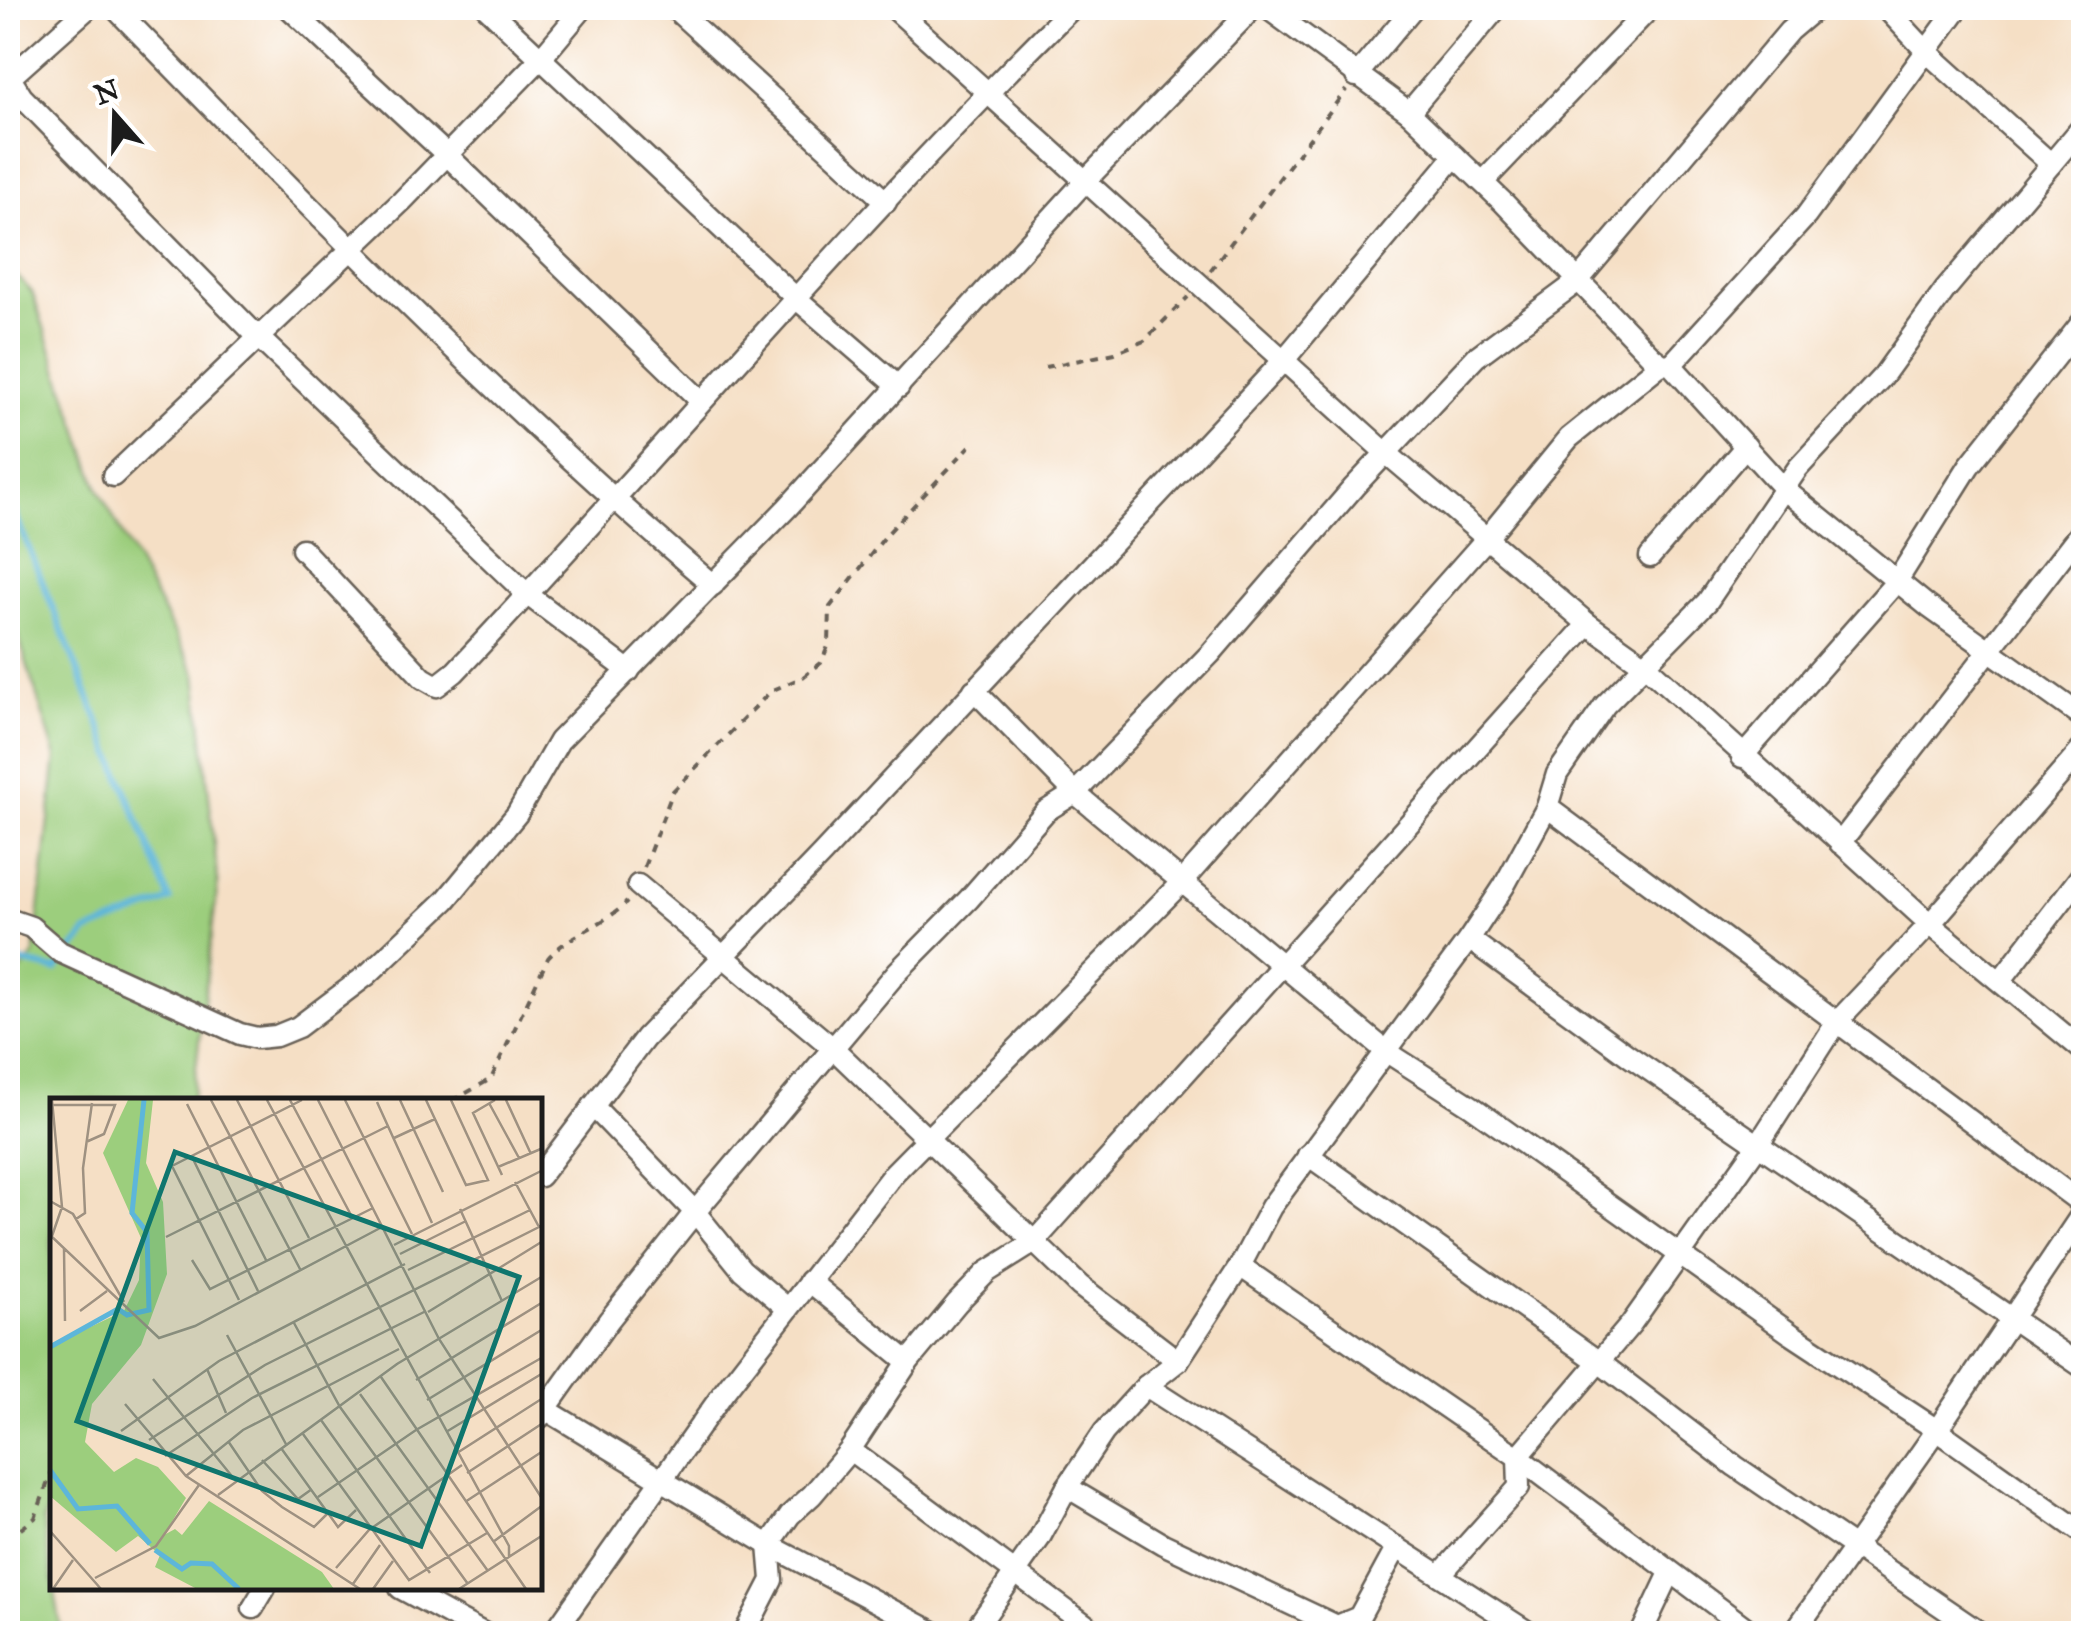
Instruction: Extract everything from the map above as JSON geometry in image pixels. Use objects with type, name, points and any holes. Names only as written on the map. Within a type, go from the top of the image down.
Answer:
[{"type":"street","points":[[88,8],[14,74],[12,81],[22,96],[258,337],[528,595],[629,672]]},
{"type":"street","points":[[115,8],[348,249],[612,500],[713,585]]},
{"type":"street","points":[[289,8],[701,401]]},
{"type":"street","points":[[487,8],[797,300],[899,388]]},
{"type":"street","points":[[114,476],[402,201],[583,8]]},
{"type":"street","points":[[674,8],[886,202]]},
{"type":"street","points":[[894,8],[1385,452],[1588,624],[1644,664],[1930,924],[2084,1051]]},
{"type":"street","points":[[302,549],[424,678],[437,686],[528,595],[701,401],[986,94],[1072,8]]},
{"type":"street","points":[[8,900],[60,952],[240,1034],[257,1038],[276,1036],[298,1027],[367,975],[446,900],[516,814],[559,741],[713,585],[899,388],[1087,179],[1253,8]]},
{"type":"street","points":[[1267,8],[1408,112],[1483,182],[1577,282],[1666,365],[1785,490],[1896,581],[2084,718]]},
{"type":"street","points":[[1356,76],[1413,8]]},
{"type":"street","points":[[1408,112],[1497,8]]},
{"type":"street","points":[[1483,182],[1650,8]]},
{"type":"street","points":[[937,1634],[769,1545],[542,1411],[695,1212],[898,971],[969,900],[1046,811],[1074,793],[1211,652],[1385,452],[1476,357],[1577,282],[1789,30],[1816,8]]},
{"type":"street","points":[[1886,8],[1926,52],[2051,164]]},
{"type":"street","points":[[553,1634],[787,1308],[894,1173],[1181,883],[1487,538],[1568,438],[1666,365],[1806,216],[1958,8]]},
{"type":"street","points":[[972,1634],[1039,1540],[1067,1487],[1104,1432],[1146,1386],[1178,1361],[1240,1266],[1271,1207],[1469,940],[1547,807],[1558,774],[1605,706],[1707,602],[1798,468],[1883,376],[1945,290],[2084,125]]},
{"type":"street","points":[[542,1173],[645,1038],[1283,361],[1455,156]]},
{"type":"street","points":[[1742,757],[1896,581],[1968,466],[2084,320]]},
{"type":"street","points":[[1650,557],[1746,446]]},
{"type":"street","points":[[1840,843],[2084,528]]},
{"type":"street","points":[[744,1634],[772,1580],[769,1545],[790,1514],[812,1495],[850,1450],[908,1362],[957,1302],[987,1272],[1033,1243],[1588,624]]},
{"type":"street","points":[[974,690],[1074,793],[1387,1052],[1471,1106],[1791,1334],[1937,1430],[2084,1534]]},
{"type":"street","points":[[1440,1575],[1519,1487],[1518,1456],[1632,1324],[1758,1144],[1837,1022],[1930,924],[2084,747]]},
{"type":"street","points":[[1547,807],[2084,1208],[1937,1430],[1793,1634]]},
{"type":"street","points":[[2001,980],[2084,872]]},
{"type":"street","points":[[638,885],[834,1049],[1080,1286],[1178,1361]]},
{"type":"street","points":[[8,919],[31,927]]},
{"type":"street","points":[[1469,940],[2084,1368]]},
{"type":"street","points":[[594,1106],[695,1212],[742,1270],[787,1308]]},
{"type":"street","points":[[1308,1155],[1598,1362],[1735,1466],[1982,1634]]},
{"type":"street","points":[[1240,1266],[1518,1456],[1754,1634]]},
{"type":"street","points":[[809,1281],[908,1362]]},
{"type":"street","points":[[1146,1386],[1531,1634]]},
{"type":"street","points":[[850,1450],[1098,1634]]},
{"type":"street","points":[[1067,1487],[1163,1544],[1337,1626],[1359,1617],[1397,1547]]},
{"type":"street","points":[[1640,1634],[1670,1573]]},
{"type":"street","points":[[252,1608],[263,1591]]},
{"type":"street","points":[[428,1595],[486,1634]]},
{"type":"path","points":[[1045,367],[1115,353],[1144,340],[1199,285],[1356,76]]},
{"type":"path","points":[[457,1098],[491,1079],[548,958],[560,944],[612,917],[634,895],[673,791],[771,692],[803,678],[821,663],[829,644],[830,607],[888,534],[970,446]]},
{"type":"path","points":[[8,1539],[35,1518],[50,1477]]},
{"type":"green space","points":[[8,267],[32,292],[98,488],[196,674],[218,881],[192,1098],[50,1098],[50,1502],[43,1521],[50,1591],[55,1591],[62,1634],[8,1633],[8,985],[34,955],[56,757],[8,603]]},
{"type":"waterway","points":[[8,496],[170,900],[87,932],[56,970],[8,959]]}]
